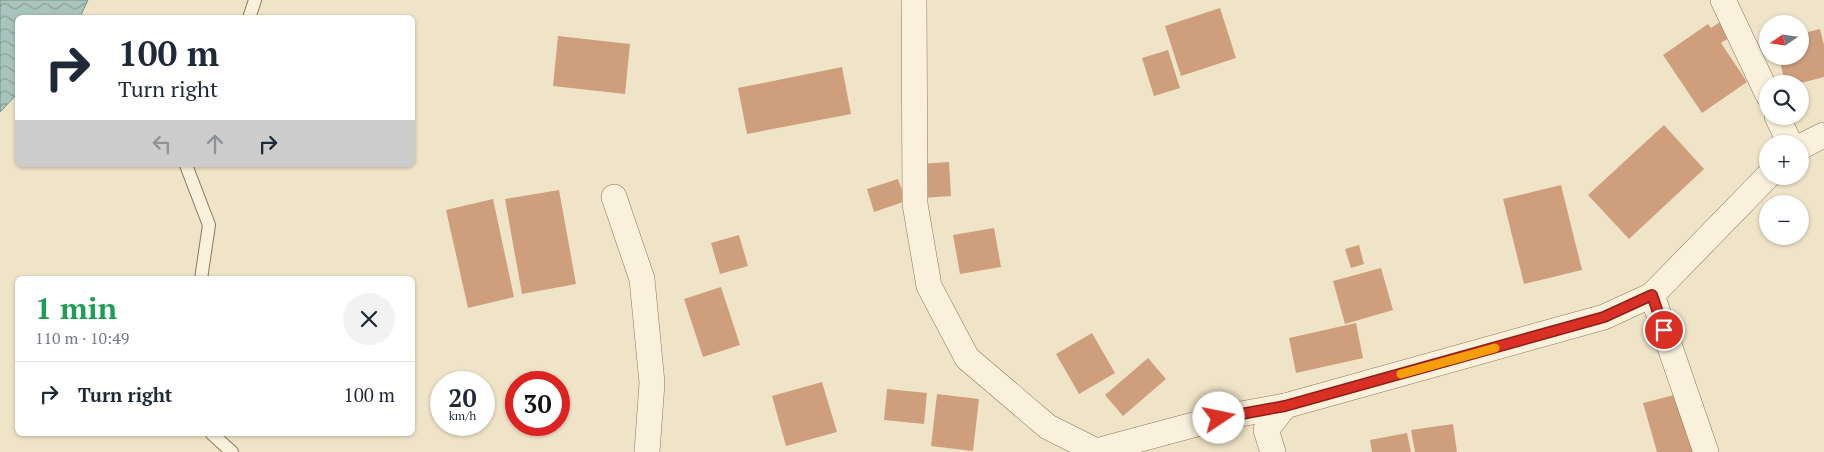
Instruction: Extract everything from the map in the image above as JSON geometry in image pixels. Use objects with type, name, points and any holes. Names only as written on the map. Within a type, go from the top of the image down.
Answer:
[{"type":"street","points":[[914,0],[915,204],[929,286],[968,358],[1048,427],[1096,451],[1219,418],[1285,406],[1604,317],[1652,295],[1759,185]]},
{"type":"street","points":[[1723,0],[1759,76]]},
{"type":"street","points":[[1809,142],[1824,135]]},
{"type":"street","points":[[614,197],[642,278],[652,383],[647,452]]},
{"type":"street","points":[[1652,295],[1706,452]]},
{"type":"street","points":[[1273,452],[1266,430],[1285,406]]},
{"type":"lane","points":[[250,15],[255,0]]},
{"type":"lane","points":[[187,167],[209,225],[201,276]]},
{"type":"lane","points":[[214,436],[232,452]]},
{"type":"water","points":[[0,0],[88,0],[81,15],[15,15],[15,96],[0,112]]},
{"type":"building","points":[[1220,8],[1236,58],[1181,76],[1165,26]]},
{"type":"building","points":[[1720,22],[1730,37],[1721,43],[1747,82],[1702,113],[1663,55],[1708,24],[1711,28]]},
{"type":"building","points":[[1820,29],[1824,45],[1824,77],[1809,81],[1809,75],[1783,75],[1781,65],[1809,65],[1809,32]]},
{"type":"building","points":[[558,36],[630,44],[625,94],[553,86]]},
{"type":"building","points":[[1168,50],[1180,88],[1154,96],[1142,58]]},
{"type":"building","points":[[842,67],[851,114],[747,134],[738,88]]},
{"type":"building","points":[[1664,125],[1704,169],[1629,239],[1588,195]]},
{"type":"building","points":[[949,162],[951,196],[922,198],[920,164]]},
{"type":"building","points":[[898,179],[906,201],[874,212],[867,189]]},
{"type":"building","points":[[1561,185],[1582,270],[1524,284],[1503,199]]},
{"type":"building","points":[[559,190],[576,284],[522,294],[505,199]]},
{"type":"building","points":[[493,199],[514,297],[468,308],[446,210]]},
{"type":"building","points":[[994,228],[1001,267],[960,274],[953,235]]},
{"type":"building","points":[[739,235],[748,266],[720,274],[711,243]]},
{"type":"building","points":[[1359,245],[1364,264],[1351,268],[1345,249]]},
{"type":"building","points":[[1381,268],[1393,310],[1345,324],[1333,281]]},
{"type":"building","points":[[721,287],[740,345],[703,357],[684,299]]},
{"type":"building","points":[[1356,323],[1363,358],[1296,373],[1289,338]]},
{"type":"building","points":[[1092,333],[1115,373],[1079,394],[1056,354]]},
{"type":"building","points":[[1148,358],[1166,379],[1123,416],[1105,395]]},
{"type":"building","points":[[822,382],[837,432],[786,446],[772,396]]},
{"type":"building","points":[[887,389],[927,393],[924,424],[884,420]]},
{"type":"building","points":[[937,394],[979,399],[973,451],[931,446]]},
{"type":"building","points":[[1678,394],[1694,452],[1657,452],[1643,403]]},
{"type":"building","points":[[1453,424],[1457,452],[1415,452],[1411,430]]},
{"type":"building","points":[[1407,433],[1411,452],[1372,452],[1370,440]]},
{"type":"slow traffic","points":[[1401,374],[1495,348]]},
{"type":"route","points":[[1219,418],[1285,406],[1604,317],[1652,295],[1664,330]]}]
